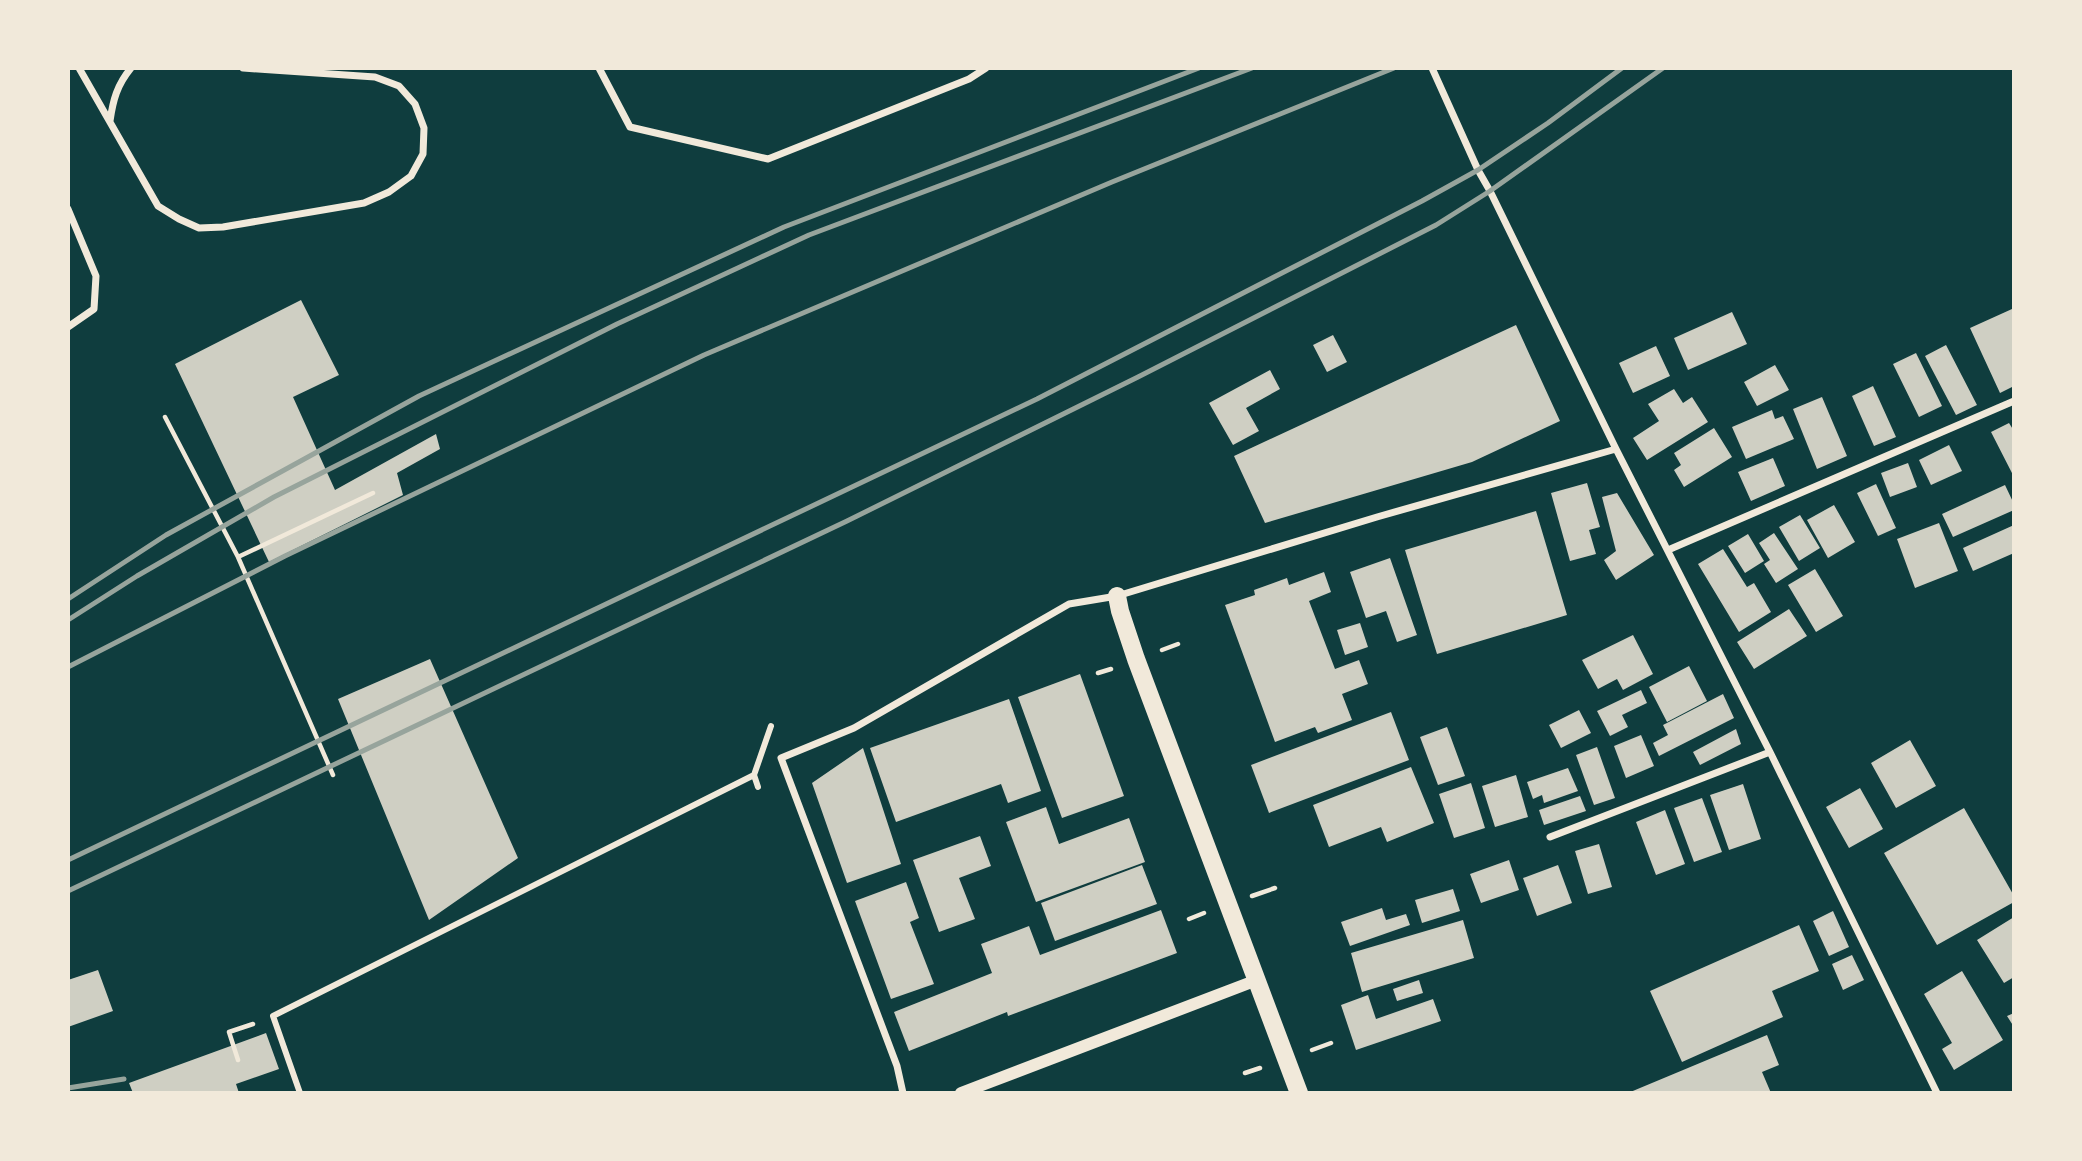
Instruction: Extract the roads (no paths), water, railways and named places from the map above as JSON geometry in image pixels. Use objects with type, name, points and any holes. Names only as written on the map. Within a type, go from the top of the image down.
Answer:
[{"type":"main road","points":[[1117,596],[1136,659],[1299,1093]]},
{"type":"street","points":[[79,68],[158,206],[199,228],[223,227],[364,204],[390,192],[411,176],[423,154],[424,128],[415,104],[399,86],[375,77],[243,68]]},
{"type":"street","points":[[110,122],[113,96],[131,68]]},
{"type":"street","points":[[302,68],[311,72]]},
{"type":"street","points":[[599,68],[630,127],[768,159],[969,79],[986,68]]},
{"type":"street","points":[[1432,68],[1478,170],[1770,752],[1937,1093]]},
{"type":"street","points":[[68,209],[96,276],[94,309],[68,327]]},
{"type":"street","points":[[1668,550],[2014,401]]},
{"type":"street","points":[[903,1093],[897,1066],[781,758],[854,728],[1069,604],[1117,596],[1377,517],[1616,449]]},
{"type":"street","points":[[758,787],[754,775],[771,726]]},
{"type":"street","points":[[1550,837],[1770,752]]},
{"type":"street","points":[[298,1092],[273,1016],[754,775]]},
{"type":"street","points":[[961,1093],[1257,980]]},
{"type":"railway","points":[[68,599],[166,535],[419,396],[784,227],[1199,68]]},
{"type":"railway","points":[[68,620],[137,576],[274,497],[617,324],[809,235],[1252,68]]},
{"type":"railway","points":[[68,667],[285,556],[704,355],[1112,182],[1394,68]]},
{"type":"railway","points":[[68,860],[1037,399],[1478,170],[1548,123],[1622,68]]},
{"type":"railway","points":[[68,891],[847,521],[1436,225],[1490,191],[1663,68]]},
{"type":"railway","points":[[68,1088],[124,1079]]}]
